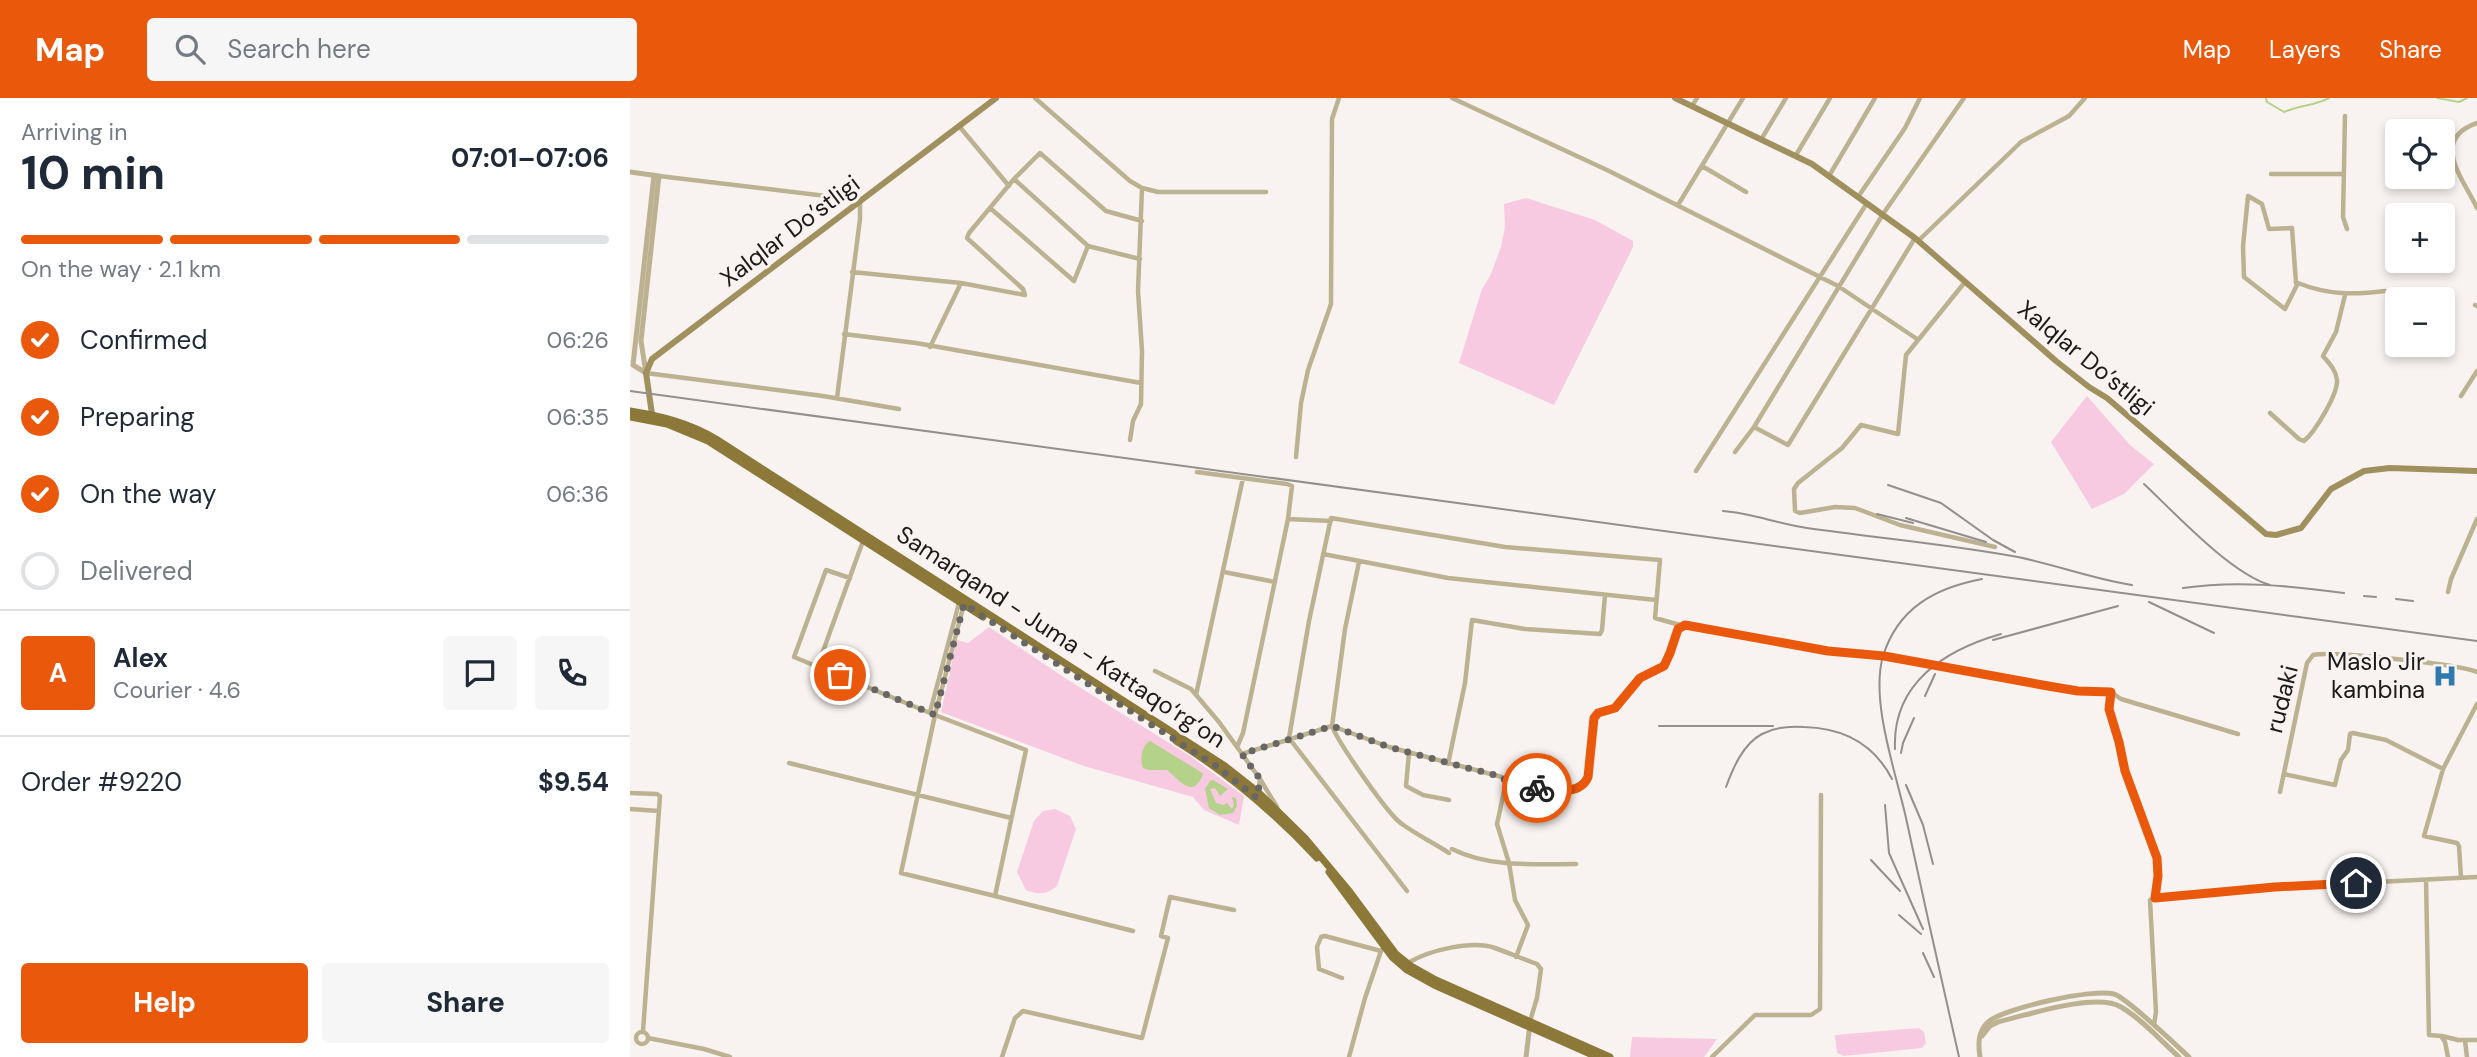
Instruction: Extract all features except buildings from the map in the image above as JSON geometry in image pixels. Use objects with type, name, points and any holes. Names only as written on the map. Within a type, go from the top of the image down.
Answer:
[{"type":"main road","name":"Xalqlar Do’stligi","points":[[647,364],[996,98]]},
{"type":"main road","name":"Xalqlar Do’stligi","points":[[1675,98],[1796,155],[1867,203],[1917,240],[2056,361],[2107,398],[2268,535],[2297,530],[2304,526],[2327,493],[2344,480],[2364,471],[2390,468],[2477,471]]},
{"type":"main road","points":[[647,364],[652,414]]},
{"type":"main road","name":"Samarqand - Juma - Kattaqo‘rg‘on","points":[[630,411],[684,423],[708,434],[826,512]]},
{"type":"main road","name":"Samarqand - Juma - Kattaqo‘rg‘on","points":[[630,417],[667,424],[702,438],[852,528],[1213,758],[1279,811],[1323,859],[1384,947],[1436,980],[1530,1024]]},
{"type":"main road","name":"Samarqand - Juma - Kattaqo‘rg‘on","points":[[852,528],[863,540],[1258,795],[1320,861],[1384,947],[1401,965],[1424,981],[1530,1024]]},
{"type":"main road","points":[[1530,1024],[1598,1057]]},
{"type":"main road","points":[[1530,1024],[1610,1057]]},
{"type":"street","points":[[1035,98],[1130,181],[1142,188],[1158,192],[1266,192]]},
{"type":"street","points":[[1296,457],[1301,403],[1308,370],[1331,304],[1332,119],[1339,98]]},
{"type":"street","points":[[1452,98],[1678,205],[1838,286],[1917,340]]},
{"type":"street","points":[[1692,106],[1696,98]]},
{"type":"street","points":[[1678,205],[1743,98]]},
{"type":"street","points":[[1762,138],[1786,98]]},
{"type":"street","points":[[1796,155],[1830,98]]},
{"type":"street","points":[[1829,176],[1875,98]]},
{"type":"street","points":[[1858,197],[1905,128],[1920,98]]},
{"type":"street","points":[[1735,452],[1754,427],[1883,215],[1964,98]]},
{"type":"street","points":[[1754,427],[1788,445],[1871,309],[1917,240],[2021,142],[2069,116],[2085,98]]},
{"type":"street","points":[[2345,116],[2343,217],[2347,229]]},
{"type":"street","points":[[2477,123],[2465,127],[2455,140],[2452,160],[2456,173],[2477,208]]},
{"type":"street","points":[[959,126],[1009,186]]},
{"type":"street","points":[[852,272],[961,283],[1025,295],[1023,289],[967,238],[1037,154],[1044,153],[1106,211],[1142,221]]},
{"type":"street","points":[[1702,166],[1746,191]]},
{"type":"street","points":[[630,172],[860,202],[837,398]]},
{"type":"street","points":[[2271,174],[2344,174]]},
{"type":"street","points":[[657,176],[631,365],[647,364],[899,409]]},
{"type":"street","points":[[647,364],[641,328],[657,176]]},
{"type":"street","points":[[1014,179],[1088,246],[1140,259]]},
{"type":"street","points":[[1130,440],[1133,421],[1141,404],[1142,383],[1138,291],[1142,188]]},
{"type":"street","points":[[2248,196],[2262,204],[2269,229],[2292,228],[2298,283],[2285,309],[2244,277],[2243,246],[2248,196]]},
{"type":"street","points":[[1696,471],[1867,203]]},
{"type":"street","points":[[990,208],[1074,281],[1088,246]]},
{"type":"street","points":[[1966,282],[1906,355],[1898,434],[1861,425],[1842,449],[1806,476],[1794,489],[1795,511],[1800,513],[1835,507],[1855,508],[1900,526],[1995,547]]},
{"type":"street","points":[[930,346],[961,283]]},
{"type":"street","points":[[2298,283],[2345,295],[2385,291]]},
{"type":"street","points":[[2270,413],[2299,439],[2304,440],[2311,434],[2329,404],[2337,384],[2331,364],[2323,356],[2336,332],[2345,295]]},
{"type":"street","points":[[844,334],[930,346],[1142,383]]},
{"type":"street","points":[[634,356],[647,364]]},
{"type":"street","points":[[2460,396],[2477,372]]},
{"type":"street","points":[[1197,472],[1292,486],[1275,582],[1243,733],[1237,747]]},
{"type":"street","points":[[1196,695],[1243,478]]},
{"type":"street","points":[[1407,891],[1289,738],[1306,634],[1333,517],[1506,547],[1661,560],[1655,618],[1828,651],[1884,656],[2058,688],[2111,692],[2121,699],[2238,734]]},
{"type":"street","points":[[1288,519],[1331,521]]},
{"type":"street","points":[[2448,592],[2477,519]]},
{"type":"street","points":[[818,665],[863,540]]},
{"type":"street","points":[[1324,555],[1448,578],[1656,600]]},
{"type":"street","points":[[1359,562],[1345,629],[1332,726],[1335,736],[1368,782],[1400,823],[1451,851],[1469,858],[1508,863],[1576,864]]},
{"type":"street","points":[[850,579],[826,570],[794,657],[1026,750],[995,896]]},
{"type":"street","points":[[1224,572],[1275,582]]},
{"type":"street","points":[[1448,764],[1465,683],[1472,620],[1525,629],[1600,634],[1605,595]]},
{"type":"street","points":[[962,603],[932,714],[901,873],[1133,931]]},
{"type":"street","points":[[1242,754],[1332,726],[1448,764],[1502,777],[1511,786],[1575,790],[1581,787],[1588,777],[1594,718],[1598,713],[1615,708],[1640,678],[1664,666],[1681,625]]},
{"type":"street","name":"rudaki","points":[[2280,792],[2307,663],[2313,654],[2332,653],[2447,666],[2477,673]]},
{"type":"street","points":[[1156,671],[1191,689],[1237,747],[1279,811]]},
{"type":"street","points":[[2111,692],[2109,709],[2125,771],[2157,858],[2155,898]]},
{"type":"street","points":[[2462,878],[2457,843],[2424,836],[2443,769],[2477,704]]},
{"type":"street","points":[[2284,774],[2335,785],[2340,760],[2348,750],[2350,734],[2353,733],[2386,740],[2443,769]]},
{"type":"street","points":[[1409,752],[1406,786],[1423,795],[1449,800]]},
{"type":"street","points":[[789,763],[1011,818]]},
{"type":"street","points":[[1258,795],[1260,779]]},
{"type":"street","points":[[1506,782],[1497,824],[1515,900],[1528,926],[1516,957]]},
{"type":"street","points":[[630,793],[660,796],[643,1031]]},
{"type":"street","points":[[1712,1057],[1755,1015],[1805,1015],[1820,1009],[1821,795]]},
{"type":"street","points":[[630,810],[659,811]]},
{"type":"street","points":[[2153,1026],[2156,1012],[2150,900],[2302,885],[2477,877]]},
{"type":"street","points":[[2426,880],[2429,1035],[2465,1041],[2477,1040]]},
{"type":"street","points":[[1002,1057],[1015,1018],[1024,1011],[1142,1038],[1168,939],[1161,936],[1170,897],[1234,910]]},
{"type":"street","points":[[1342,978],[1320,971],[1317,947],[1321,937],[1384,947],[1365,998],[1349,1057]]},
{"type":"street","points":[[1408,964],[1423,956],[1472,944],[1494,948],[1541,967],[1526,1057]]},
{"type":"street","points":[[1980,1057],[1979,1041],[1982,1030],[1991,1020],[2009,1011],[2099,993],[2116,994],[2189,1057]]},
{"type":"street","points":[[1979,1041],[1987,1029],[1998,1022],[2087,1001],[2102,1001],[2120,1005],[2179,1057]]},
{"type":"street","points":[[643,1031],[637,1033],[636,1041],[643,1044],[648,1038]]},
{"type":"street","points":[[643,1031],[648,1038]]},
{"type":"street","points":[[2441,1036],[2448,1057]]},
{"type":"street","points":[[648,1038],[730,1057]]},
{"type":"street","points":[[2465,1041],[2468,1057]]},
{"type":"shaded area","points":[[1526,198],[1595,220],[1633,241],[1633,247],[1554,405],[1459,363],[1482,289],[1501,247],[1505,227],[1504,204]]},
{"type":"shaded area","points":[[2087,396],[2130,445],[2154,464],[2124,494],[2092,509],[2051,442]]},
{"type":"shaded area","points":[[989,627],[1190,756],[1244,796],[1239,825],[1204,810],[1193,797],[1084,766],[941,712],[957,640],[968,643]]},
{"type":"shaded area","points":[[1150,741],[1201,772],[1203,774],[1199,782],[1195,786],[1186,786],[1167,770],[1143,768],[1142,753]]},
{"type":"shaded area","points":[[1213,780],[1228,789],[1220,796],[1215,788],[1210,789],[1216,803],[1227,803],[1232,809],[1232,797],[1236,798],[1237,806],[1233,813],[1220,815],[1209,808],[1205,789]]},
{"type":"shaded area","points":[[1055,809],[1070,816],[1076,829],[1057,886],[1046,893],[1030,892],[1026,890],[1017,872],[1034,821],[1043,811]]},
{"type":"shaded area","points":[[1919,1028],[1924,1032],[1926,1043],[1922,1048],[1844,1056],[1837,1053],[1835,1035]]},
{"type":"shaded area","points":[[1632,1037],[1717,1039],[1704,1057],[1630,1057]]},
{"type":"waterway","points":[[2266,98],[2267,102],[2284,112],[2329,98]]},
{"type":"waterway","points":[[2437,98],[2459,102],[2467,98]]},
{"type":"railway","points":[[630,391],[2477,641]]},
{"type":"railway","points":[[2144,484],[2221,556],[2254,578],[2270,585]]},
{"type":"railway","points":[[1888,485],[1941,503],[1993,540],[2015,552]]},
{"type":"railway","points":[[1723,511],[1807,528],[2018,557],[2132,585]]},
{"type":"railway","points":[[1877,514],[1913,523]]},
{"type":"railway","points":[[1906,518],[1986,542]]},
{"type":"railway","points":[[1959,1057],[1886,737],[1880,674],[1890,639],[1909,613],[1920,603],[1949,588],[1982,579]]},
{"type":"railway","points":[[2183,588],[2244,584],[2344,593]]},
{"type":"railway","points":[[2364,596],[2376,597]]},
{"type":"railway","points":[[2396,599],[2413,601]]},
{"type":"railway","points":[[2149,602],[2214,633]]},
{"type":"railway","points":[[1993,640],[2118,606]]},
{"type":"railway","points":[[1895,749],[1896,726],[1902,705],[1912,688],[1926,673],[1960,649],[2001,634]]},
{"type":"railway","points":[[1925,696],[1935,674]]},
{"type":"railway","points":[[1901,753],[1914,718]]},
{"type":"railway","points":[[1659,726],[1773,726]]},
{"type":"railway","points":[[1726,787],[1735,765],[1755,738],[1777,728],[1788,727],[1818,728],[1856,740],[1876,756],[1892,779]]},
{"type":"railway","points":[[1906,785],[1923,825],[1933,864]]},
{"type":"railway","points":[[1885,805],[1889,853],[1923,929]]},
{"type":"railway","points":[[1871,860],[1900,891]]},
{"type":"railway","points":[[1899,915],[1921,934]]},
{"type":"railway","points":[[1923,953],[1934,977]]},
{"type":"way so far","points":[[840,675],[935,715],[964,604],[1216,766],[1257,798],[1260,779],[1242,754],[1332,726],[1389,747],[1502,777],[1511,786],[1537,788]]},
{"type":"place","name":"Maslo Jir kambina","points":[[2445,676]]},
{"type":"route","points":[[1537,788],[1575,790],[1586,783],[1594,718],[1598,713],[1615,708],[1640,678],[1664,666],[1678,629],[1685,625],[1828,651],[1884,656],[2078,691],[2111,692],[2109,709],[2125,771],[2157,858],[2155,898],[2356,883]]}]
